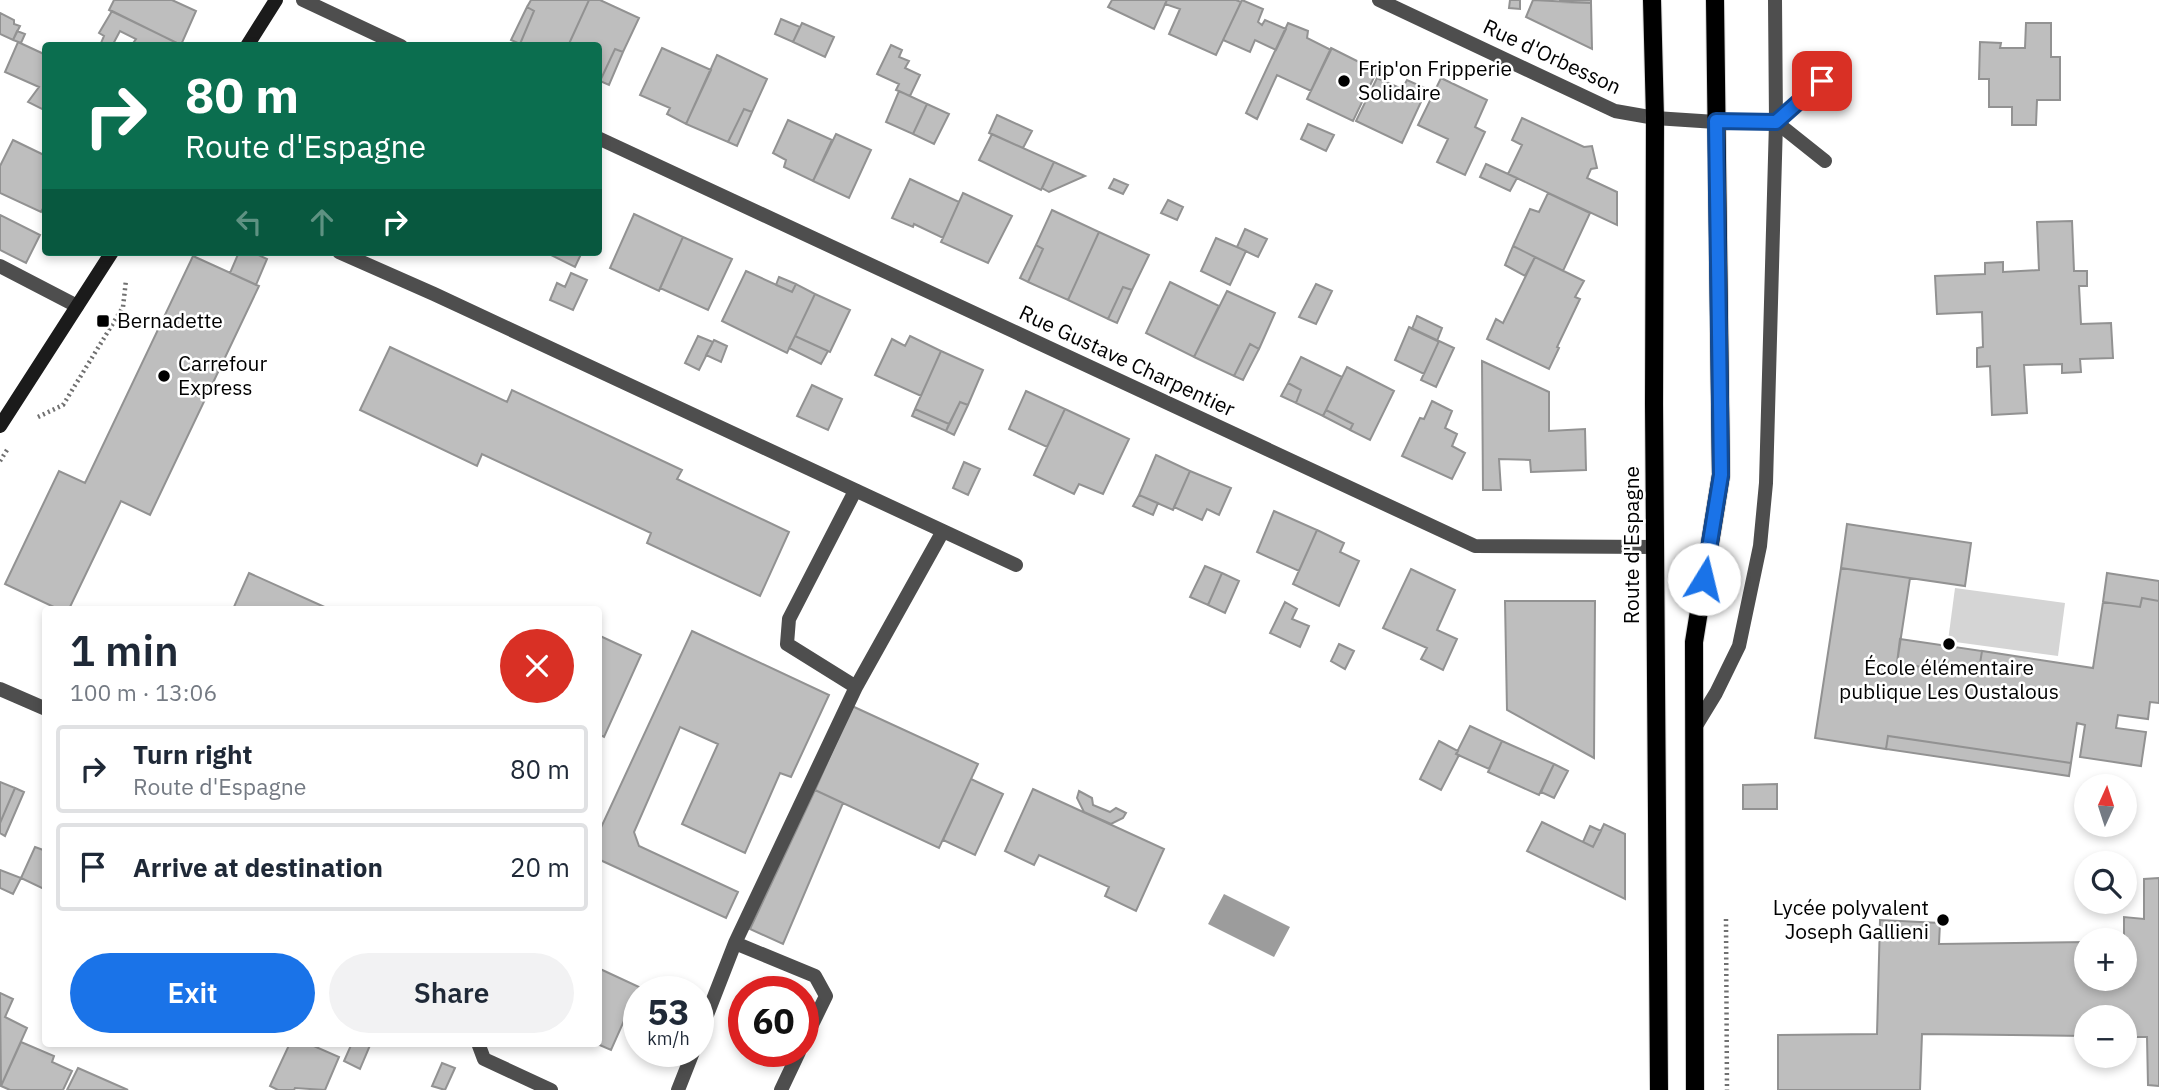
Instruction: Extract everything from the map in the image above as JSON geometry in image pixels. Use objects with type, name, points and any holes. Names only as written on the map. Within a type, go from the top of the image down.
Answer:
[{"type":"main road","name":"Route d'Espagne","points":[[1652,0],[1655,118],[1659,1090]]},
{"type":"main road","points":[[1695,1090],[1694,642],[1721,475],[1715,0]]},
{"type":"main road","points":[[249,42],[270,2]]},
{"type":"main road","points":[[0,426],[109,256]]},
{"type":"street","points":[[303,0],[392,42]]},
{"type":"street","name":"Rue d'Orbesson","points":[[1379,0],[1615,111],[1655,118],[1716,121]]},
{"type":"street","points":[[1694,729],[1716,693],[1739,646],[1760,546],[1766,483],[1776,122],[1775,0]]},
{"type":"street","points":[[1776,122],[1822,81]]},
{"type":"street","points":[[1716,121],[1776,122],[1825,161]]},
{"type":"street","name":"Rue Gustave Charpentier","points":[[602,140],[1475,546],[1655,547]]},
{"type":"street","points":[[348,256],[1016,565]]},
{"type":"street","points":[[0,266],[78,306]]},
{"type":"street","points":[[855,491],[789,619],[787,644],[856,687]]},
{"type":"street","points":[[714,997],[735,943],[856,687],[943,531]]},
{"type":"street","points":[[0,688],[42,707]]},
{"type":"street","points":[[735,943],[815,976]]},
{"type":"street","points":[[819,983],[826,996],[819,1010]]},
{"type":"street","points":[[480,1047],[484,1059],[551,1090]]},
{"type":"street","points":[[678,1090],[687,1067]]},
{"type":"street","points":[[780,1090],[792,1067]]},
{"type":"path","points":[[35,418],[63,405],[123,307],[126,278]]},
{"type":"path","points":[[0,461],[12,442]]},
{"type":"shaded area","points":[[1955,588],[2065,603],[2058,656],[1948,641]]},
{"type":"shaded area","points":[[1224,894],[1290,927],[1274,957],[1208,924]]},
{"type":"building","points":[[114,0],[172,0],[196,11],[182,42],[175,42],[109,10]]},
{"type":"building","points":[[531,0],[589,0],[570,42],[521,42],[534,11],[527,7]]},
{"type":"building","points":[[589,0],[600,0],[639,18],[623,52],[615,49],[602,77],[602,42],[570,42]]},
{"type":"building","points":[[1112,0],[1167,0],[1154,29],[1108,7]]},
{"type":"building","points":[[1167,0],[1241,2],[1216,55],[1169,34],[1180,9],[1165,4]]},
{"type":"building","points":[[1242,0],[1263,9],[1258,22],[1262,25],[1265,20],[1286,29],[1276,50],[1255,40],[1250,52],[1223,40]]},
{"type":"building","points":[[1510,0],[1520,0],[1520,9],[1509,8]]},
{"type":"building","points":[[1533,0],[1591,3],[1592,49],[1526,17]]},
{"type":"building","points":[[1560,0],[1591,0],[1591,3],[1561,2]]},
{"type":"building","points":[[527,7],[534,11],[521,42],[511,40]]},
{"type":"building","points":[[112,11],[174,42],[134,42],[136,39],[120,31],[114,42],[101,42],[104,36],[99,33]]},
{"type":"building","points":[[0,13],[20,26],[13,40],[0,34]]},
{"type":"building","points":[[781,19],[800,27],[793,42],[775,34]]},
{"type":"building","points":[[802,23],[834,37],[825,57],[793,42]]},
{"type":"building","points":[[1288,23],[1308,31],[1307,38],[1331,50],[1311,91],[1277,75],[1257,119],[1246,113]]},
{"type":"building","points":[[2026,23],[2051,23],[2051,57],[2060,57],[2060,100],[2037,100],[2036,125],[2012,125],[2012,107],[1989,107],[1989,79],[1979,79],[1980,42],[2001,43],[2000,48],[2025,48]]},
{"type":"building","points":[[17,31],[25,34],[21,43],[13,40]]},
{"type":"building","points":[[18,42],[42,53],[42,109],[28,102],[39,87],[5,72]]},
{"type":"building","points":[[891,45],[902,50],[899,57],[909,61],[905,68],[920,75],[910,96],[896,90],[899,84],[877,74]]},
{"type":"building","points":[[662,48],[711,70],[686,124],[667,114],[670,108],[640,95]]},
{"type":"building","name":"Frip'on Fripperie Solidaire","points":[[1331,48],[1377,71],[1353,121],[1307,99]]},
{"type":"building","points":[[615,49],[623,52],[609,85],[602,82]]},
{"type":"building","points":[[717,55],[767,79],[752,112],[744,109],[728,142],[686,124]]},
{"type":"building","points":[[1377,78],[1402,89],[1407,80],[1427,89],[1402,143],[1356,121]]},
{"type":"building","points":[[1441,78],[1487,100],[1475,127],[1485,132],[1465,175],[1437,162],[1448,139],[1418,125]]},
{"type":"building","points":[[899,91],[927,104],[913,134],[886,122]]},
{"type":"building","points":[[927,104],[949,114],[934,144],[913,134]]},
{"type":"building","points":[[744,109],[752,112],[737,146],[728,142]]},
{"type":"building","points":[[997,115],[1032,131],[1023,148],[989,133]]},
{"type":"building","points":[[1522,118],[1584,147],[1592,146],[1597,168],[1591,169],[1587,178],[1617,192],[1617,225],[1508,174],[1522,145],[1512,140]]},
{"type":"building","points":[[788,120],[832,140],[813,181],[784,167],[786,160],[773,153]]},
{"type":"building","points":[[1308,124],[1334,135],[1326,151],[1301,139]]},
{"type":"building","points":[[836,134],[871,150],[849,198],[813,181]]},
{"type":"building","points":[[992,134],[1054,162],[1041,190],[979,160]]},
{"type":"building","points":[[13,140],[42,154],[41,212],[0,193],[0,166]]},
{"type":"building","points":[[1054,162],[1085,176],[1049,192],[1042,188]]},
{"type":"building","points":[[1486,164],[1517,178],[1510,191],[1480,177]]},
{"type":"building","points":[[910,179],[959,202],[943,238],[914,224],[913,227],[892,218]]},
{"type":"building","points":[[1114,179],[1128,185],[1123,194],[1109,188]]},
{"type":"building","points":[[963,193],[1012,216],[988,263],[941,242]]},
{"type":"building","points":[[1548,193],[1590,213],[1563,271],[1513,246],[1530,209],[1539,212]]},
{"type":"building","points":[[1168,200],[1183,207],[1177,220],[1161,213]]},
{"type":"building","points":[[1052,210],[1099,232],[1068,300],[1028,282],[1043,249],[1036,245]]},
{"type":"building","points":[[634,214],[683,237],[659,291],[610,268]]},
{"type":"building","points":[[0,215],[40,235],[26,263],[0,250]]},
{"type":"building","points":[[2072,221],[2074,271],[2087,271],[2087,286],[2079,286],[2081,324],[2111,323],[2113,358],[2080,359],[2081,372],[2062,373],[2062,364],[2024,365],[2027,413],[1992,415],[1990,366],[1977,367],[1977,348],[1983,347],[1982,312],[1937,314],[1935,276],[1985,274],[1985,263],[2003,262],[2003,272],[2039,270],[2037,222]]},
{"type":"building","points":[[1245,229],[1267,239],[1258,257],[1237,247]]},
{"type":"building","points":[[1099,232],[1149,255],[1132,290],[1123,287],[1108,319],[1068,300]]},
{"type":"building","points":[[683,237],[732,259],[708,310],[660,288]]},
{"type":"building","points":[[1216,238],[1246,251],[1230,285],[1201,271]]},
{"type":"building","points":[[1036,245],[1043,249],[1028,282],[1020,278]]},
{"type":"building","points":[[1513,246],[1535,257],[1525,276],[1505,265]]},
{"type":"building","points":[[193,256],[259,286],[150,515],[121,501],[70,606],[52,606],[5,584],[59,471],[85,483]]},
{"type":"building","points":[[237,256],[261,256],[267,259],[256,285],[230,273]]},
{"type":"building","points":[[553,256],[580,256],[575,267]]},
{"type":"building","points":[[1535,257],[1584,281],[1575,297],[1580,299],[1549,369],[1487,339],[1496,319],[1503,323]]},
{"type":"building","points":[[746,271],[792,292],[796,284],[815,294],[787,353],[722,321]]},
{"type":"building","points":[[571,273],[587,280],[573,310],[550,300],[557,283],[565,287]]},
{"type":"building","points":[[779,277],[796,284],[792,292],[776,285]]},
{"type":"building","points":[[1170,282],[1219,306],[1194,357],[1146,333]]},
{"type":"building","points":[[1316,284],[1332,291],[1316,324],[1299,317]]},
{"type":"building","points":[[1123,287],[1132,290],[1117,323],[1108,319]]},
{"type":"building","points":[[1227,291],[1275,313],[1259,349],[1250,344],[1234,376],[1194,357]]},
{"type":"building","points":[[815,294],[850,310],[830,352],[795,336]]},
{"type":"building","points":[[1417,316],[1442,328],[1437,341],[1412,329]]},
{"type":"building","points":[[1409,327],[1439,341],[1424,374],[1395,360]]},
{"type":"building","points":[[698,336],[713,342],[699,370],[685,363]]},
{"type":"building","points":[[795,336],[828,351],[821,364],[789,348]]},
{"type":"building","points":[[910,336],[941,351],[921,396],[875,375],[892,339],[905,346]]},
{"type":"building","points":[[714,340],[727,346],[721,362],[706,355]]},
{"type":"building","points":[[1439,341],[1454,348],[1436,387],[1421,380]]},
{"type":"building","points":[[1250,344],[1259,349],[1243,380],[1234,376]]},
{"type":"building","points":[[390,347],[507,402],[512,390],[682,470],[677,479],[789,532],[760,596],[647,543],[651,533],[482,454],[477,466],[360,410]]},
{"type":"building","points":[[941,351],[983,370],[968,405],[960,402],[949,424],[915,409]]},
{"type":"building","points":[[1301,357],[1342,377],[1323,416],[1296,403],[1301,390],[1288,383]]},
{"type":"building","points":[[1482,361],[1549,392],[1549,431],[1585,429],[1586,470],[1531,472],[1530,460],[1499,459],[1501,490],[1483,490]]},
{"type":"building","points":[[1347,367],[1394,391],[1370,440],[1350,430],[1353,424],[1326,410]]},
{"type":"building","points":[[1288,383],[1301,390],[1296,403],[1281,396]]},
{"type":"building","points":[[812,385],[842,399],[828,430],[797,416]]},
{"type":"building","points":[[1026,391],[1065,409],[1047,447],[1009,429]]},
{"type":"building","points":[[1432,401],[1452,411],[1445,428],[1457,434],[1452,446],[1465,453],[1452,479],[1402,456],[1420,418],[1424,419]]},
{"type":"building","points":[[960,402],[968,405],[954,435],[946,431]]},
{"type":"building","points":[[915,409],[949,424],[946,431],[912,416]]},
{"type":"building","points":[[1065,409],[1129,439],[1103,494],[1079,484],[1074,494],[1034,475]]},
{"type":"building","points":[[1326,410],[1353,424],[1350,430],[1323,416]]},
{"type":"building","points":[[1156,455],[1190,471],[1173,510],[1139,495]]},
{"type":"building","points":[[964,462],[980,469],[968,495],[953,488]]},
{"type":"building","points":[[1190,471],[1231,488],[1219,515],[1207,509],[1202,520],[1174,507]]},
{"type":"building","points":[[1139,495],[1158,503],[1153,515],[1133,506]]},
{"type":"building","points":[[1274,511],[1317,530],[1299,571],[1257,552]]},
{"type":"building","points":[[1847,524],[1971,543],[1965,586],[1841,568]]},
{"type":"building","points":[[1317,530],[1344,543],[1340,552],[1359,561],[1339,606],[1293,584]]},
{"type":"building","points":[[1205,566],[1222,573],[1208,605],[1190,597]]},
{"type":"building","points":[[1841,568],[1910,578],[1897,663],[1978,676],[1982,651],[2093,668],[2103,602],[2140,607],[2142,598],[2159,601],[2159,703],[2150,702],[2148,719],[2118,715],[2116,728],[2146,732],[2141,766],[2080,757],[2085,725],[2077,723],[2071,763],[1888,736],[1886,749],[1815,738]]},
{"type":"building","points":[[1411,569],[1455,590],[1437,630],[1457,639],[1443,670],[1421,659],[1427,648],[1383,628]]},
{"type":"building","points":[[249,573],[322,606],[234,606]]},
{"type":"building","points":[[1222,573],[1239,581],[1225,613],[1208,605]]},
{"type":"building","points":[[2107,573],[2159,581],[2159,601],[2142,598],[2140,607],[2103,602]]},
{"type":"building","points":[[1505,601],[1595,601],[1594,758],[1507,710]]},
{"type":"building","points":[[1285,602],[1297,609],[1292,619],[1309,626],[1300,647],[1270,633]]},
{"type":"building","points":[[692,631],[829,695],[791,777],[780,773],[745,853],[682,824],[718,744],[680,727],[634,832],[639,846],[738,892],[726,918],[602,861],[602,825]]},
{"type":"building","points":[[602,637],[641,655],[604,737],[602,736]]},
{"type":"building","points":[[1900,639],[1982,651],[1978,676],[1897,663]]},
{"type":"building","points":[[1339,644],[1354,651],[1345,669],[1331,661]]},
{"type":"building","points":[[852,706],[978,764],[939,848],[815,790]]},
{"type":"building","points":[[1470,726],[1502,741],[1489,769],[1456,754]]},
{"type":"building","points":[[1888,736],[2071,763],[2069,776],[1886,749]]},
{"type":"building","points":[[1439,741],[1458,751],[1456,754],[1459,755],[1441,790],[1420,779]]},
{"type":"building","points":[[1502,741],[1554,764],[1539,795],[1488,772]]},
{"type":"building","points":[[1554,764],[1568,771],[1554,798],[1541,792]]},
{"type":"building","points":[[971,779],[1003,794],[975,855],[943,840]]},
{"type":"building","points":[[0,782],[15,788],[0,823]]},
{"type":"building","points":[[1777,784],[1777,809],[1743,809],[1743,785]]},
{"type":"building","points":[[15,788],[24,792],[5,836],[0,833],[0,823]]},
{"type":"building","points":[[1033,789],[1164,849],[1136,911],[1105,896],[1109,887],[1039,855],[1034,865],[1005,851]]},
{"type":"building","points":[[815,790],[843,803],[783,944],[750,929]]},
{"type":"building","points":[[1079,791],[1092,798],[1093,805],[1110,812],[1116,808],[1126,813],[1123,818],[1111,824],[1084,812],[1077,798]]},
{"type":"building","points":[[1542,822],[1593,847],[1604,824],[1625,834],[1625,899],[1527,851]]},
{"type":"building","points":[[1590,826],[1601,831],[1593,847],[1583,842]]},
{"type":"building","points":[[35,847],[42,850],[42,888],[21,878]]},
{"type":"building","points":[[0,870],[21,878],[13,894],[0,888]]},
{"type":"building","points":[[2159,878],[2159,1086],[2148,1085],[2147,1037],[2137,1037],[2137,1005],[2074,1005],[2074,1036],[1922,1034],[1920,1090],[1778,1090],[1778,1035],[1877,1034],[1880,920],[1940,923],[1939,944],[2074,942],[2074,991],[2137,991],[2137,928],[2124,928],[2124,917],[2144,919],[2144,879]]},
{"type":"building","points":[[602,970],[623,980],[623,1023],[611,1050],[602,1046]]},
{"type":"building","points":[[0,993],[13,999],[5,1017],[27,1028],[1,1086]]},
{"type":"building","points":[[21,1042],[54,1056],[52,1062],[72,1071],[63,1090],[10,1090],[1,1086]]},
{"type":"building","points":[[288,1047],[316,1047],[339,1057],[325,1090],[278,1090],[270,1086]]},
{"type":"building","points":[[350,1047],[369,1047],[360,1069],[344,1061]]},
{"type":"building","points":[[442,1063],[455,1068],[445,1090],[432,1086]]},
{"type":"building","points":[[78,1068],[128,1090],[67,1090]]},
{"type":"place","name":"Frip'on Fripperie Solidaire","points":[[1344,81]]},
{"type":"place","name":"Bernadette","points":[[103,321]]},
{"type":"place","name":"Carrefour Express","points":[[164,376]]},
{"type":"place","name":"École élémentaire publique Les Oustalous","points":[[1949,644]]},
{"type":"place","name":"Lycée polyvalent Joseph Gallieni","points":[[1943,920]]},
{"type":"route","points":[[1704,579],[1721,475],[1716,121],[1776,122],[1822,81]]}]
